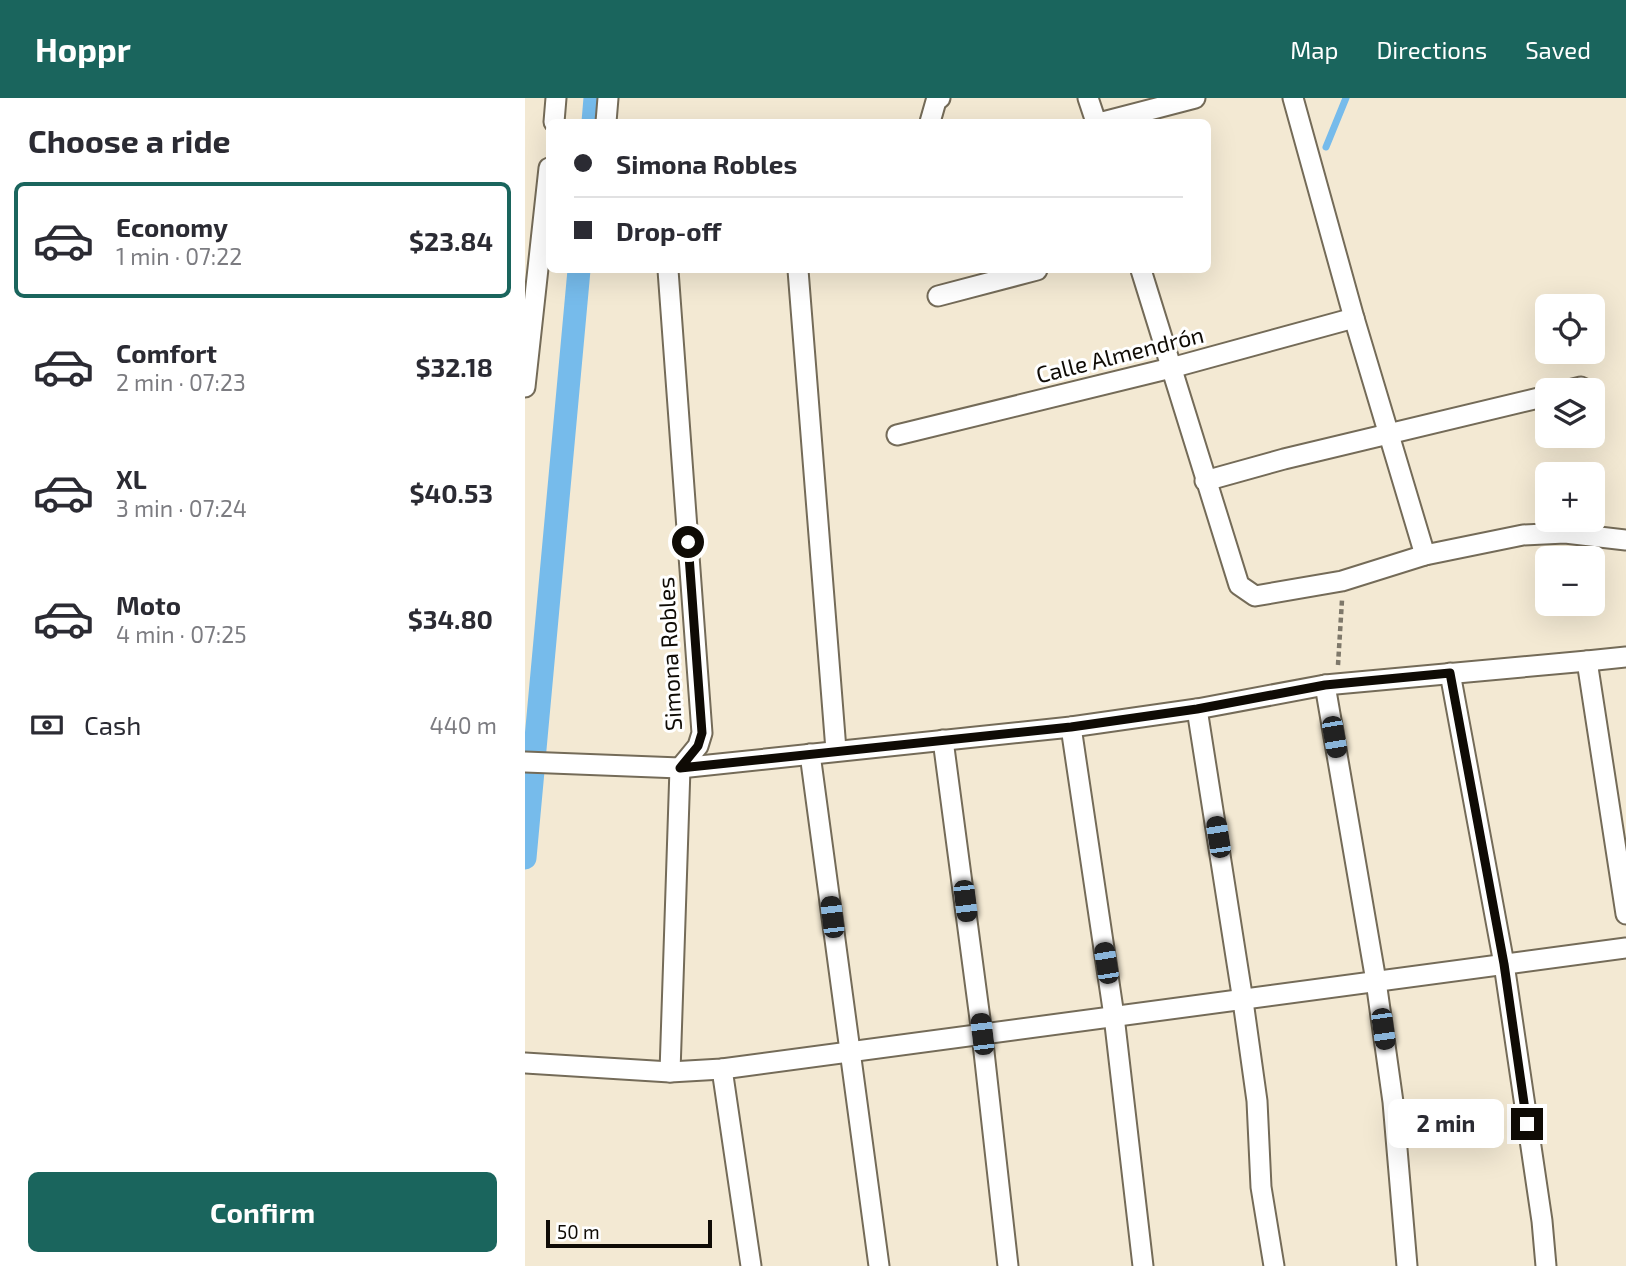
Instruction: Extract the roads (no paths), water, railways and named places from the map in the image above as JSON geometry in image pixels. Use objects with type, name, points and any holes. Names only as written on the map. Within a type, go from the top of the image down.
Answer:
[{"type":"street","points":[[554,119],[556,98]]},
{"type":"street","points":[[606,119],[608,98]]},
{"type":"street","points":[[931,119],[936,101],[940,98]]},
{"type":"street","points":[[1088,98],[1095,119]]},
{"type":"street","points":[[1114,119],[1195,98]]},
{"type":"street","points":[[1293,98],[1354,318],[1425,555]]},
{"type":"street","points":[[525,387],[546,231]]},
{"type":"street","name":"Simona Robles","points":[[667,273],[702,733],[698,746],[680,768]]},
{"type":"street","points":[[798,273],[836,750]]},
{"type":"street","points":[[938,296],[1026,273]]},
{"type":"street","points":[[1142,273],[1239,585],[1255,596],[1342,581],[1425,555],[1523,535],[1565,533],[1626,540]]},
{"type":"street","name":"Calle Almendrón","points":[[897,435],[1171,368],[1354,318]]},
{"type":"street","points":[[1205,481],[1284,459],[1535,399]]},
{"type":"street","points":[[525,761],[680,768],[1071,727],[1197,709],[1325,685],[1626,657]]},
{"type":"street","points":[[1587,661],[1626,914]]},
{"type":"street","points":[[1450,673],[1504,964],[1542,1221],[1546,1266]]},
{"type":"street","points":[[1325,685],[1376,981],[1393,1102],[1407,1266]]},
{"type":"street","points":[[1197,709],[1257,1101],[1261,1187],[1274,1266]]},
{"type":"street","points":[[1071,727],[1114,1016],[1143,1266]]},
{"type":"street","points":[[943,740],[1009,1266]]},
{"type":"street","points":[[810,754],[879,1266]]},
{"type":"street","points":[[670,1072],[680,768]]},
{"type":"street","points":[[525,1063],[670,1072],[722,1069],[1626,948]]},
{"type":"street","points":[[722,1069],[751,1266]]},
{"type":"waterway","points":[[593,119],[595,98]]},
{"type":"waterway","points":[[1326,147],[1346,98]]},
{"type":"waterway","points":[[525,858],[579,273]]}]
